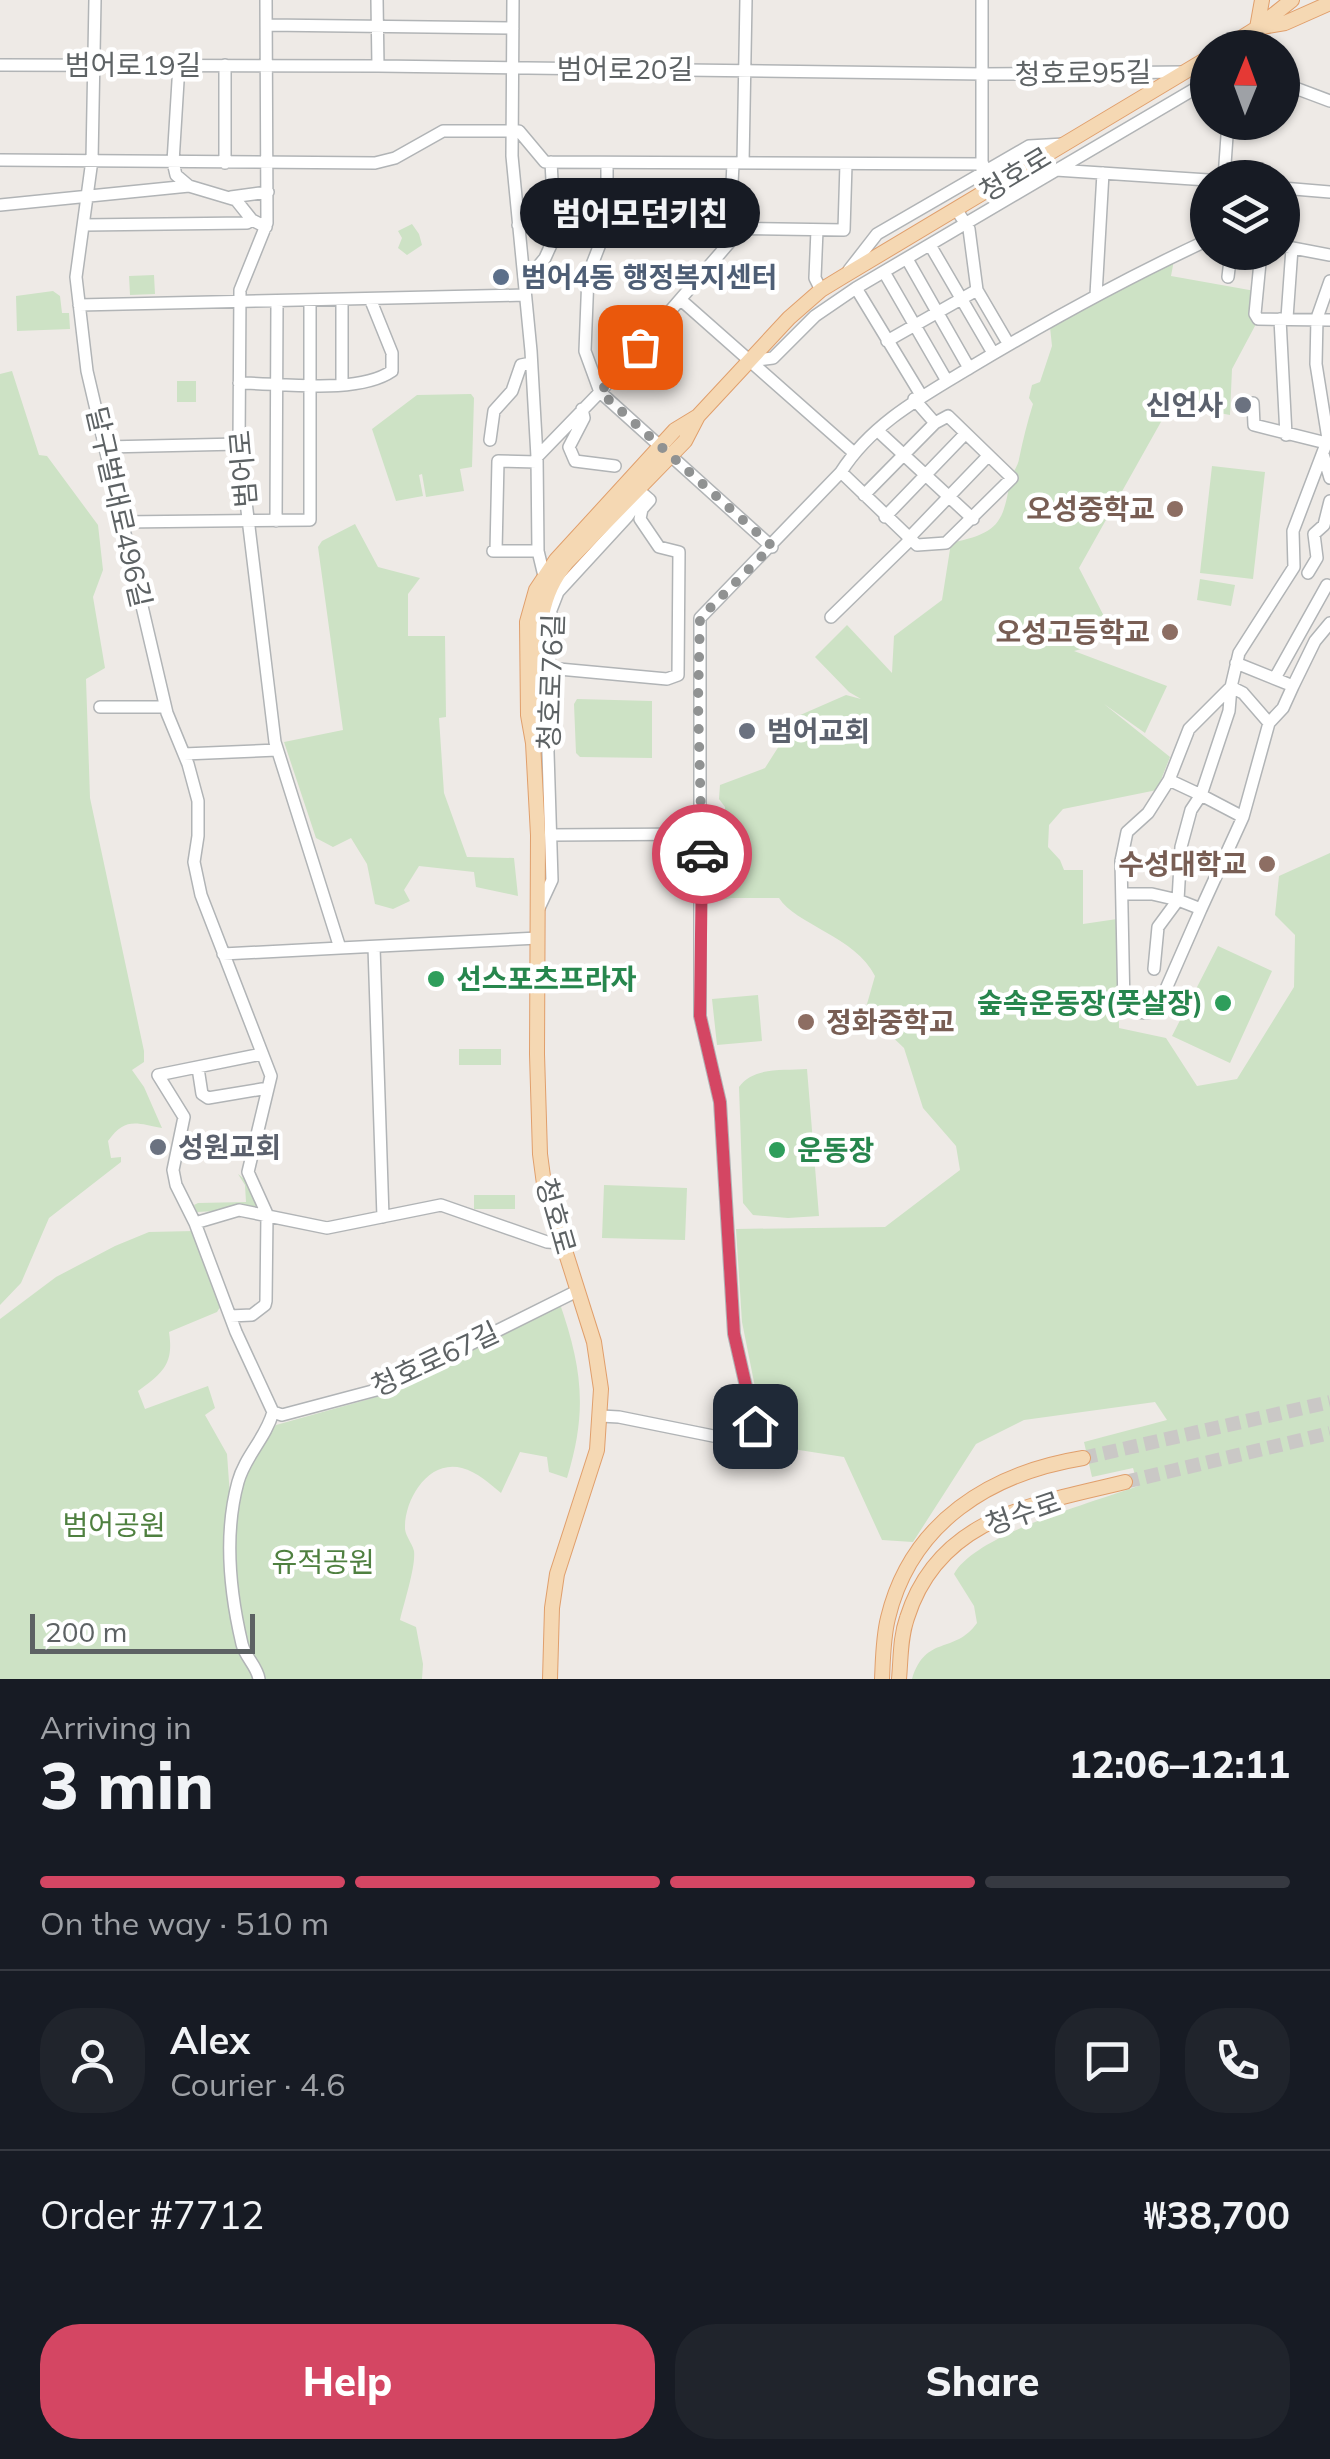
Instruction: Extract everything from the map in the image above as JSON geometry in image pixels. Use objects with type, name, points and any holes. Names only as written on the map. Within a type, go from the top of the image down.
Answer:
[{"type":"main road","points":[[1256,28],[1262,0]]},
{"type":"main road","points":[[1253,30],[1292,0]]},
{"type":"main road","points":[[1256,28],[1284,23],[1330,3]]},
{"type":"main road","name":"청호로","points":[[533,743],[540,716],[540,615],[548,590],[567,562],[641,491],[675,430],[698,416],[822,290],[1190,68]]},
{"type":"main road","name":"청호로","points":[[550,1679],[557,1574],[597,1450],[601,1416],[599,1365],[544,1184],[540,1154],[539,908],[527,622],[536,590],[562,552],[665,451]]},
{"type":"main road","name":"청수로","points":[[882,1679],[888,1616],[908,1566],[940,1523],[990,1487],[1014,1476],[1041,1465],[1083,1458]]},
{"type":"main road","name":"청수로","points":[[898,1679],[907,1616],[945,1553],[964,1536],[1005,1514],[1125,1482]]},
{"type":"street","name":"달구벌대로496길","points":[[95,0],[92,160],[76,277],[88,371],[165,707],[198,800],[194,862],[198,878],[271,1076],[268,1088]]},
{"type":"street","name":"범어로","points":[[266,0],[266,227],[240,290],[238,444],[277,750],[340,948]]},
{"type":"street","points":[[377,0],[378,66]]},
{"type":"street","points":[[513,0],[512,130],[538,460],[538,551],[544,576]]},
{"type":"street","points":[[538,551],[494,551],[498,462],[538,460],[730,243],[746,0]]},
{"type":"street","points":[[982,0],[982,170]]},
{"type":"street","points":[[267,25],[513,28]]},
{"type":"street","points":[[178,64],[173,162],[176,175],[189,186]]},
{"type":"street","name":"범어로19길","points":[[0,65],[266,65]]},
{"type":"street","points":[[225,65],[226,163]]},
{"type":"street","name":"범어로20길","points":[[266,65],[983,74]]},
{"type":"street","name":"청호로95길","points":[[983,74],[1183,72]]},
{"type":"street","points":[[1300,90],[1330,101]]},
{"type":"street","points":[[749,361],[772,358],[815,316],[856,288],[1190,92]]},
{"type":"street","points":[[0,160],[375,163],[394,158],[443,131],[512,130],[519,132],[544,162],[846,164],[982,170]]},
{"type":"street","points":[[844,276],[876,234],[982,170],[1028,146],[1064,144]]},
{"type":"street","points":[[532,274],[551,247],[560,209],[553,198],[551,162]]},
{"type":"street","points":[[607,163],[607,226],[588,275],[584,351],[600,392],[772,546]]},
{"type":"street","points":[[518,225],[844,230],[846,164]]},
{"type":"street","points":[[1056,170],[1190,179]]},
{"type":"street","points":[[1096,295],[1103,174]]},
{"type":"street","points":[[0,205],[189,186],[231,198],[268,192]]},
{"type":"street","points":[[1300,190],[1330,192]]},
{"type":"street","points":[[231,198],[252,220],[266,227]]},
{"type":"street","points":[[956,209],[966,225],[977,290],[1008,343]]},
{"type":"street","points":[[84,225],[252,220]]},
{"type":"street","points":[[817,230],[815,278],[822,290]]},
{"type":"street","points":[[930,245],[993,353]]},
{"type":"street","points":[[601,1416],[619,1416],[738,1441],[754,1430],[734,1334],[720,1102],[700,1016],[700,618],[841,472],[853,452],[918,397],[1096,295],[1190,249]]},
{"type":"street","points":[[1300,249],[1330,255]]},
{"type":"street","points":[[907,258],[969,368]]},
{"type":"street","points":[[1228,277],[1229,270]]},
{"type":"street","points":[[1260,270],[1258,320],[1323,319]]},
{"type":"street","points":[[1286,270],[1286,435]]},
{"type":"street","points":[[884,272],[947,381]]},
{"type":"street","points":[[1154,969],[1158,927],[1178,900],[1181,846],[1229,712],[1239,653],[1294,567],[1294,532],[1328,440],[1316,364],[1330,280]]},
{"type":"street","points":[[856,288],[935,423]]},
{"type":"street","points":[[887,340],[977,290]]},
{"type":"street","points":[[79,305],[526,295]]},
{"type":"street","points":[[681,300],[853,452]]},
{"type":"street","points":[[122,522],[310,520],[310,301]]},
{"type":"street","points":[[342,301],[342,384]]},
{"type":"street","points":[[239,383],[368,383],[392,371],[392,353],[371,301]]},
{"type":"street","points":[[276,521],[277,302]]},
{"type":"street","points":[[490,440],[494,412],[512,391],[521,365],[532,363]]},
{"type":"street","points":[[1252,402],[1254,425],[1326,446]]},
{"type":"street","points":[[582,409],[584,418],[569,447],[575,461],[616,466]]},
{"type":"street","points":[[841,472],[885,517],[917,545],[946,543],[1012,478],[948,416],[935,423],[864,495]]},
{"type":"street","points":[[878,430],[972,519]]},
{"type":"street","points":[[885,517],[965,434]]},
{"type":"street","points":[[106,447],[238,444]]},
{"type":"street","points":[[1326,446],[1330,478]]},
{"type":"street","points":[[831,617],[988,456]]},
{"type":"street","points":[[548,668],[675,678],[678,675],[679,552],[658,547],[640,520],[642,508],[650,500],[641,491]]},
{"type":"street","name":"청호로76길","points":[[539,908],[552,880],[548,668],[551,610],[558,592],[627,517],[641,491]]},
{"type":"street","points":[[1308,573],[1317,558],[1314,534],[1324,524],[1330,501]]},
{"type":"street","points":[[1275,678],[1328,586],[1294,567]]},
{"type":"street","points":[[680,614],[700,618]]},
{"type":"street","points":[[1231,687],[1189,729],[1169,780],[1148,814],[1127,832],[1121,861],[1124,1007],[1134,1012],[1148,1013],[1162,998],[1243,818],[1269,723],[1283,708],[1316,640],[1330,623]]},
{"type":"street","points":[[1236,663],[1293,686]]},
{"type":"street","points":[[1231,687],[1243,693],[1269,723]]},
{"type":"street","points":[[100,707],[165,707]]},
{"type":"street","points":[[184,754],[277,750]]},
{"type":"street","points":[[1169,780],[1243,818]]},
{"type":"street","points":[[551,835],[702,834]]},
{"type":"street","points":[[1122,894],[1152,894],[1201,908]]},
{"type":"street","points":[[224,954],[538,938]]},
{"type":"street","points":[[374,947],[382,1217]]},
{"type":"street","points":[[259,1679],[243,1649],[230,1554],[239,1479],[268,1431],[273,1412],[230,1316],[173,1170],[184,1117],[158,1074],[262,1054]]},
{"type":"street","points":[[198,1068],[202,1094],[208,1098],[268,1088],[248,1172],[266,1214],[265,1306],[252,1315],[230,1316]]},
{"type":"street","points":[[195,1223],[239,1210],[327,1228],[442,1205],[546,1242],[562,1243]]},
{"type":"street","name":"청호로67길","points":[[273,1412],[282,1415],[380,1388],[577,1291]]},
{"type":"green space","points":[[412,224],[422,245],[407,255],[398,248],[402,238],[398,231]]},
{"type":"green space","points":[[1174,260],[1171,276],[1255,291],[1256,324],[1232,369],[1230,415],[1171,404],[1079,568],[1107,622],[1085,648],[1074,651],[1167,686],[1145,733],[1104,704],[1170,757],[1157,790],[1063,809],[1049,825],[1048,847],[1064,870],[1083,870],[1083,924],[1117,919],[1119,1028],[1166,1038],[1197,1086],[1237,1079],[1294,987],[1295,935],[1275,915],[1279,876],[1330,853],[1330,1679],[912,1679],[925,1656],[959,1639],[977,1623],[974,1606],[954,1574],[966,1559],[1038,1521],[1138,1486],[1133,1468],[1092,1477],[1084,1442],[1167,1420],[1155,1402],[1024,1420],[976,1444],[913,1542],[882,1540],[844,1457],[747,1445],[763,1438],[764,1432],[742,1322],[736,1229],[885,1227],[960,1170],[956,1146],[923,1108],[904,1048],[865,1011],[875,976],[866,963],[840,941],[798,916],[779,898],[731,898],[710,903],[709,825],[725,818],[725,807],[719,799],[720,785],[765,768],[798,716],[846,695],[861,699],[815,657],[847,625],[892,673],[894,636],[942,600],[951,543],[988,531],[1000,518],[1033,404],[1029,398],[1032,385],[1040,382],[1052,346],[1050,327]]},
{"type":"green space","points":[[154,275],[155,294],[130,295],[129,276]]},
{"type":"green space","points":[[53,291],[60,296],[62,313],[69,313],[70,329],[17,331],[16,296]]},
{"type":"green space","points":[[12,371],[39,455],[47,456],[98,525],[103,570],[93,597],[105,668],[86,679],[90,798],[144,1051],[144,1062],[132,1070],[162,1128],[132,1124],[114,1133],[108,1141],[111,1158],[121,1157],[121,1162],[49,1218],[21,1283],[0,1305],[0,374]]},
{"type":"green space","points":[[177,381],[196,381],[196,402],[177,402]]},
{"type":"green space","points":[[471,394],[472,467],[460,469],[464,491],[426,497],[422,474],[419,475],[423,496],[396,501],[372,429],[417,395]]},
{"type":"green space","points":[[1212,466],[1265,472],[1253,579],[1200,573]]},
{"type":"green space","points":[[355,524],[378,567],[420,578],[408,594],[408,636],[445,636],[446,717],[439,718],[444,793],[467,857],[514,858],[518,896],[476,887],[474,872],[419,866],[404,890],[410,901],[393,909],[375,904],[367,864],[351,838],[333,847],[316,838],[284,742],[343,730],[318,547]]},
{"type":"green space","points":[[1200,579],[1235,585],[1231,606],[1197,600]]},
{"type":"green space","points":[[577,699],[652,701],[652,758],[580,757],[576,753]]},
{"type":"green space","name":"숲속운동장(풋살장)","points":[[1218,946],[1272,971],[1230,1063],[1172,1036]]},
{"type":"green space","points":[[758,995],[762,1041],[717,1045],[712,999]]},
{"type":"green space","points":[[459,1049],[501,1049],[501,1065],[459,1065]]},
{"type":"green space","name":"운동장","points":[[807,1069],[819,1216],[753,1215],[743,1203],[739,1087],[761,1073]]},
{"type":"green space","points":[[238,1174],[252,1189],[257,1209],[197,1212],[194,1205],[198,1203],[246,1202],[245,1185]]},
{"type":"green space","points":[[604,1185],[687,1188],[685,1240],[602,1238]]},
{"type":"green space","points":[[474,1195],[515,1195],[515,1209],[474,1209]]},
{"type":"green space","name":"범어공원","points":[[194,1231],[222,1304],[217,1312],[169,1332],[170,1352],[165,1367],[138,1391],[145,1409],[208,1386],[215,1408],[205,1415],[227,1454],[241,1650],[256,1679],[0,1679],[0,1319],[56,1277],[115,1246],[149,1232]]},
{"type":"green space","name":"유적공원","points":[[559,1301],[580,1389],[578,1431],[567,1478],[549,1472],[547,1457],[520,1452],[501,1493],[473,1472],[450,1467],[420,1484],[409,1506],[405,1529],[414,1558],[400,1620],[416,1627],[422,1679],[262,1679],[246,1648],[233,1555],[237,1502],[247,1465],[276,1425],[380,1396]]},
{"type":"tunnel","points":[[1083,1458],[1330,1402]]},
{"type":"tunnel","points":[[1125,1482],[1330,1433]]},
{"type":"way so far","points":[[640,347],[600,392],[772,546],[700,618],[702,854]]},
{"type":"place","name":"범어4동 행정복지센터","points":[[501,277]]},
{"type":"place","name":"범어모던키친","points":[[640,347]]},
{"type":"place","name":"신언사","points":[[1243,405]]},
{"type":"place","name":"오성중학교","points":[[1175,509]]},
{"type":"place","name":"오성고등학교","points":[[1170,632]]},
{"type":"place","name":"범어교회","points":[[747,731]]},
{"type":"place","name":"수성대학교","points":[[1267,864]]},
{"type":"place","name":"선스포츠프라자","points":[[436,979]]},
{"type":"place","name":"숲속운동장(풋살장)","points":[[1223,1003]]},
{"type":"place","name":"정화중학교","points":[[806,1022]]},
{"type":"place","name":"성원교회","points":[[158,1147]]},
{"type":"place","name":"운동장","points":[[777,1150]]},
{"type":"route","points":[[702,854],[700,1016],[720,1102],[734,1334],[755,1426]]}]
